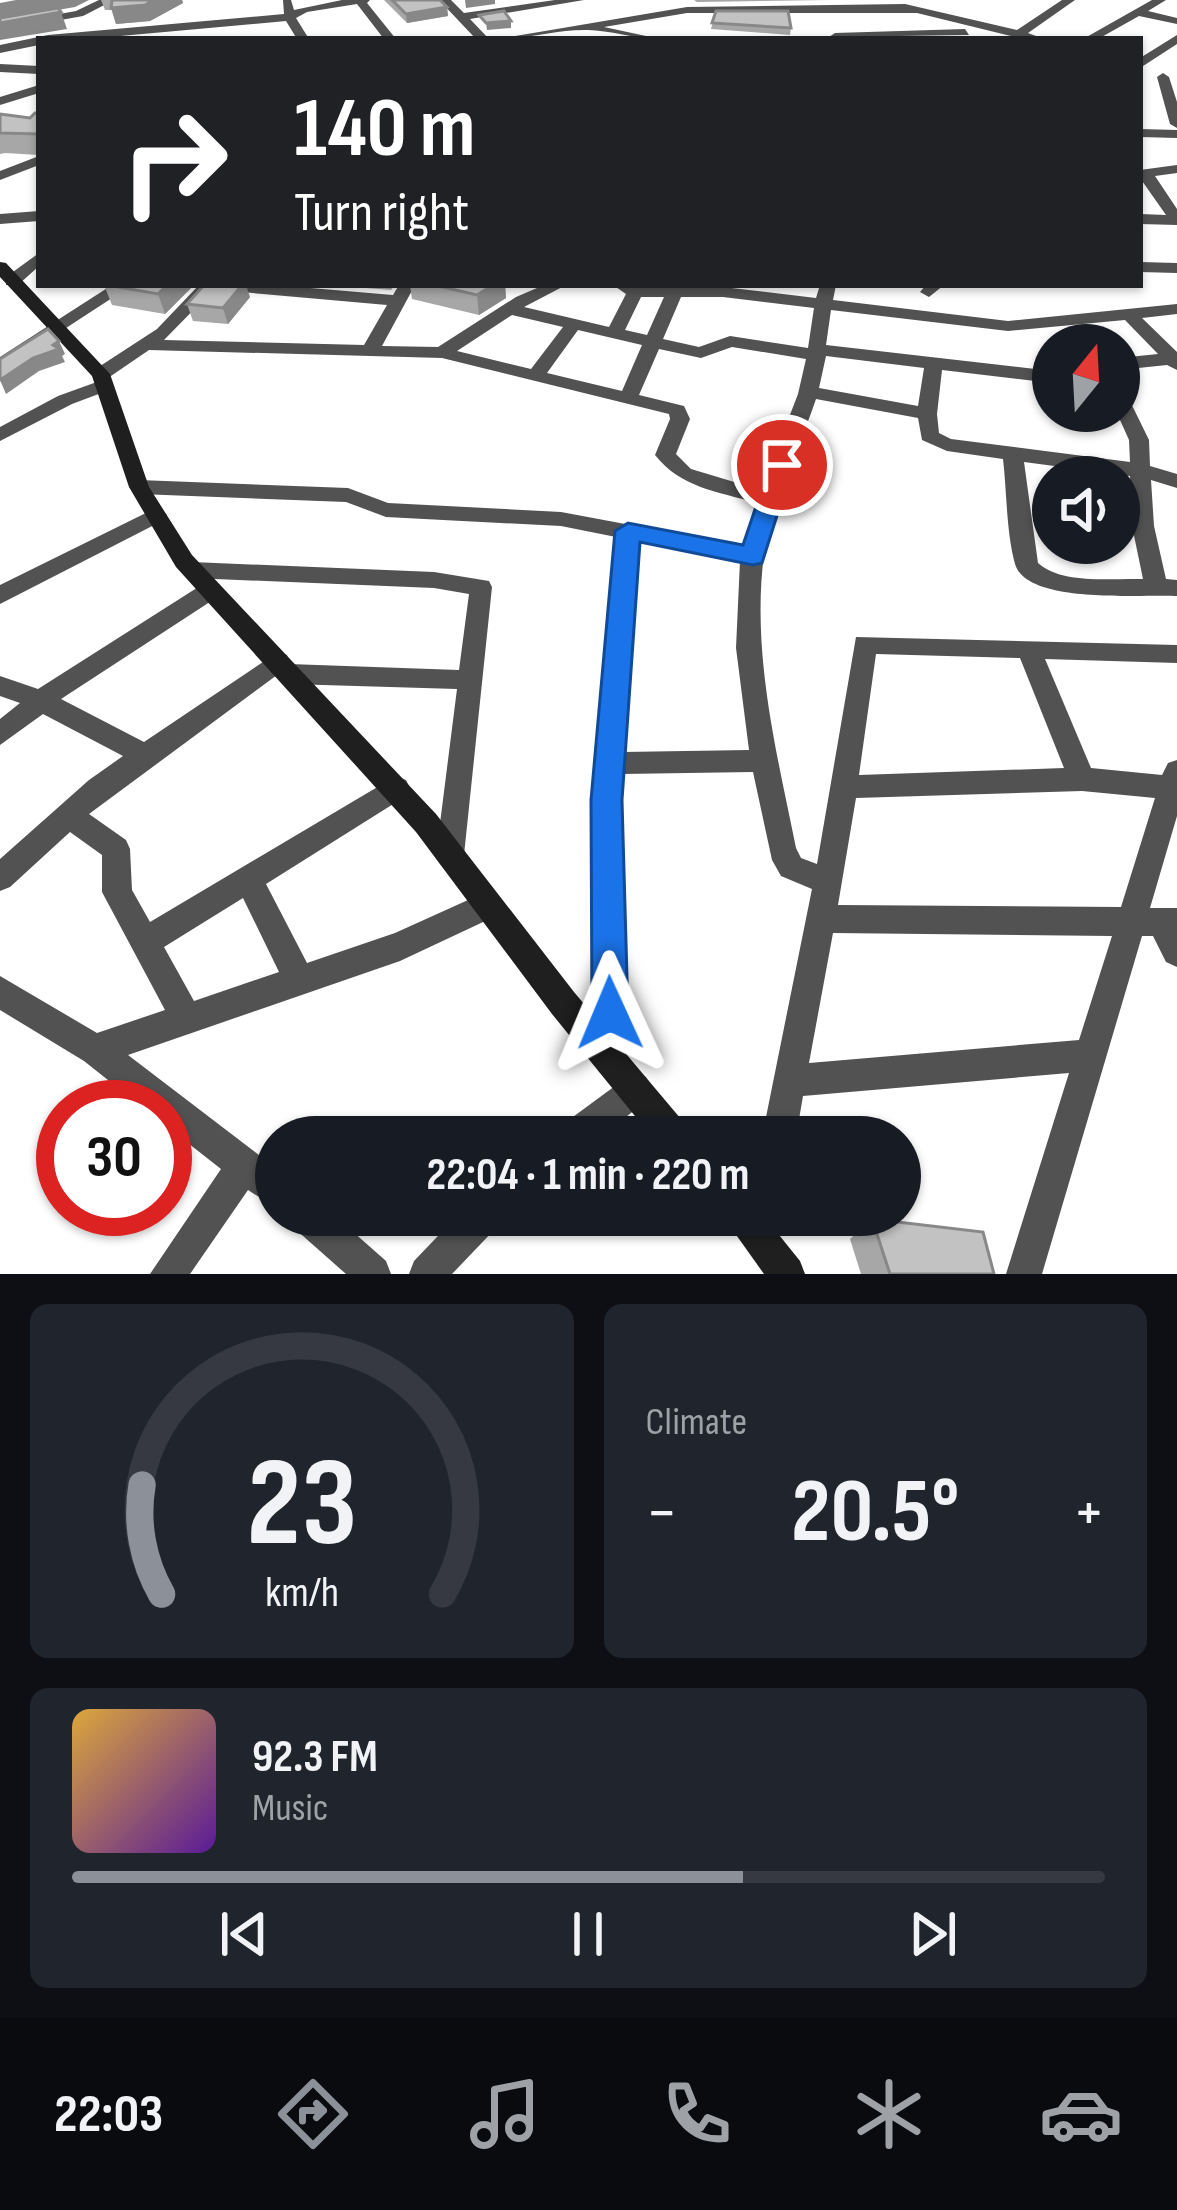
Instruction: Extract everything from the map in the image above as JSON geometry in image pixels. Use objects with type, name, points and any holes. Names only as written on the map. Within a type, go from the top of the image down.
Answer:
[{"type":"street","points":[[4,25],[79,14],[108,0]]},
{"type":"street","points":[[286,0],[301,36]]},
{"type":"street","points":[[84,36],[290,17],[362,0],[388,36]]},
{"type":"street","points":[[445,0],[480,36]]},
{"type":"street","points":[[460,17],[578,0]]},
{"type":"street","points":[[873,0],[919,10],[966,31]]},
{"type":"street","points":[[1019,34],[1069,0]]},
{"type":"street","points":[[1094,36],[1160,0]]},
{"type":"street","points":[[527,36],[652,13],[739,4],[919,10]]},
{"type":"street","points":[[813,5],[835,36]]},
{"type":"street","points":[[531,9],[554,32]]},
{"type":"street","points":[[1136,12],[1177,21]]},
{"type":"street","points":[[4,25],[36,41]]},
{"type":"street","points":[[589,27],[637,36]]},
{"type":"street","points":[[873,36],[966,31],[1027,36]]},
{"type":"street","points":[[1143,65],[1177,39]]},
{"type":"street","points":[[0,49],[36,41]]},
{"type":"street","points":[[0,68],[36,70]]},
{"type":"street","points":[[1170,79],[1177,124]]},
{"type":"street","points":[[6,99],[36,96]]},
{"type":"street","points":[[0,116],[36,96]]},
{"type":"street","points":[[1143,133],[1177,134]]},
{"type":"street","points":[[0,176],[36,161]]},
{"type":"street","points":[[1177,169],[1144,174],[1177,220]]},
{"type":"street","points":[[0,220],[36,216]]},
{"type":"street","points":[[1143,219],[1177,220]]},
{"type":"street","points":[[1143,267],[1177,268]]},
{"type":"street","points":[[18,271],[103,380],[140,487],[201,580],[396,788],[656,1116]]},
{"type":"street","points":[[0,365],[120,288]]},
{"type":"street","points":[[0,435],[103,380],[148,345],[205,288]]},
{"type":"street","points":[[442,352],[509,309],[553,288]]},
{"type":"street","points":[[614,334],[628,288],[673,295],[825,295],[943,318],[1028,327],[1177,309]]},
{"type":"street","points":[[303,289],[402,293],[371,350]]},
{"type":"street","points":[[629,396],[673,295]]},
{"type":"street","points":[[825,295],[809,392],[768,499],[748,596],[751,702],[782,851],[791,867],[828,882]]},
{"type":"street","points":[[509,309],[706,353],[730,341],[1032,375]]},
{"type":"street","points":[[1128,313],[1175,360]]},
{"type":"street","points":[[943,318],[941,364],[927,414],[929,436],[936,441],[1144,471],[1177,481]]},
{"type":"street","points":[[537,373],[573,325]]},
{"type":"street","points":[[148,345],[442,352],[537,373],[677,410],[680,419],[665,455],[673,467],[768,499]]},
{"type":"street","points":[[1140,362],[1175,360]]},
{"type":"street","points":[[809,392],[927,414]]},
{"type":"street","points":[[1013,455],[1027,566],[1032,574],[1061,583],[1166,586],[1143,526],[1144,471],[1136,432]]},
{"type":"street","points":[[140,487],[348,495],[386,510],[561,520],[753,556]]},
{"type":"street","points":[[0,595],[156,515]]},
{"type":"street","points":[[611,1060],[609,763],[628,531]]},
{"type":"street","points":[[0,734],[201,580],[476,583],[483,597],[450,854]]},
{"type":"street","points":[[783,1116],[828,882],[865,644],[1177,654]]},
{"type":"street","points":[[1030,652],[1082,778]]},
{"type":"street","points":[[0,878],[142,754],[284,668],[472,680]]},
{"type":"street","points":[[0,686],[40,700],[142,754]]},
{"type":"street","points":[[609,763],[764,761]]},
{"type":"street","points":[[843,788],[1174,779],[1156,922],[1090,1055],[1024,1274]]},
{"type":"street","points":[[145,942],[396,788]]},
{"type":"street","points":[[69,816],[116,849],[117,892],[187,1019]]},
{"type":"street","points":[[248,879],[300,981]]},
{"type":"street","points":[[95,1050],[400,946],[488,905]]},
{"type":"street","points":[[821,919],[1156,922]]},
{"type":"street","points":[[1156,922],[1177,952]]},
{"type":"street","points":[[0,992],[95,1050],[255,1174]]},
{"type":"street","points":[[790,1081],[1090,1055]]},
{"type":"street","points":[[600,1116],[634,1089]]},
{"type":"street","points":[[168,1274],[244,1165]]},
{"type":"street","points":[[330,1236],[373,1274]]},
{"type":"street","points":[[428,1274],[463,1236]]},
{"type":"street","points":[[763,1236],[787,1274]]},
{"type":"building","points":[[112,0],[154,0],[111,8]]},
{"type":"building","points":[[392,0],[440,0],[447,7],[406,14]]},
{"type":"building","points":[[58,8],[61,12],[0,23],[0,18]]},
{"type":"building","points":[[504,11],[511,21],[486,23],[479,15]]},
{"type":"building","points":[[716,11],[788,11],[791,28],[712,23]]},
{"type":"building","points":[[36,113],[36,134],[0,133],[0,114],[30,118]]},
{"type":"building","points":[[124,288],[164,288],[158,294]]},
{"type":"building","points":[[201,288],[240,288],[223,308],[187,304]]},
{"type":"building","points":[[447,288],[488,288],[477,295]]},
{"type":"building","points":[[48,329],[59,341],[53,345],[59,349],[33,358],[0,380],[0,359]]},
{"type":"building","points":[[921,1225],[983,1232],[994,1274],[890,1274],[878,1236],[921,1236]]},
{"type":"route","points":[[610,1013],[607,800],[628,531],[753,556],[763,511],[782,465]]}]
